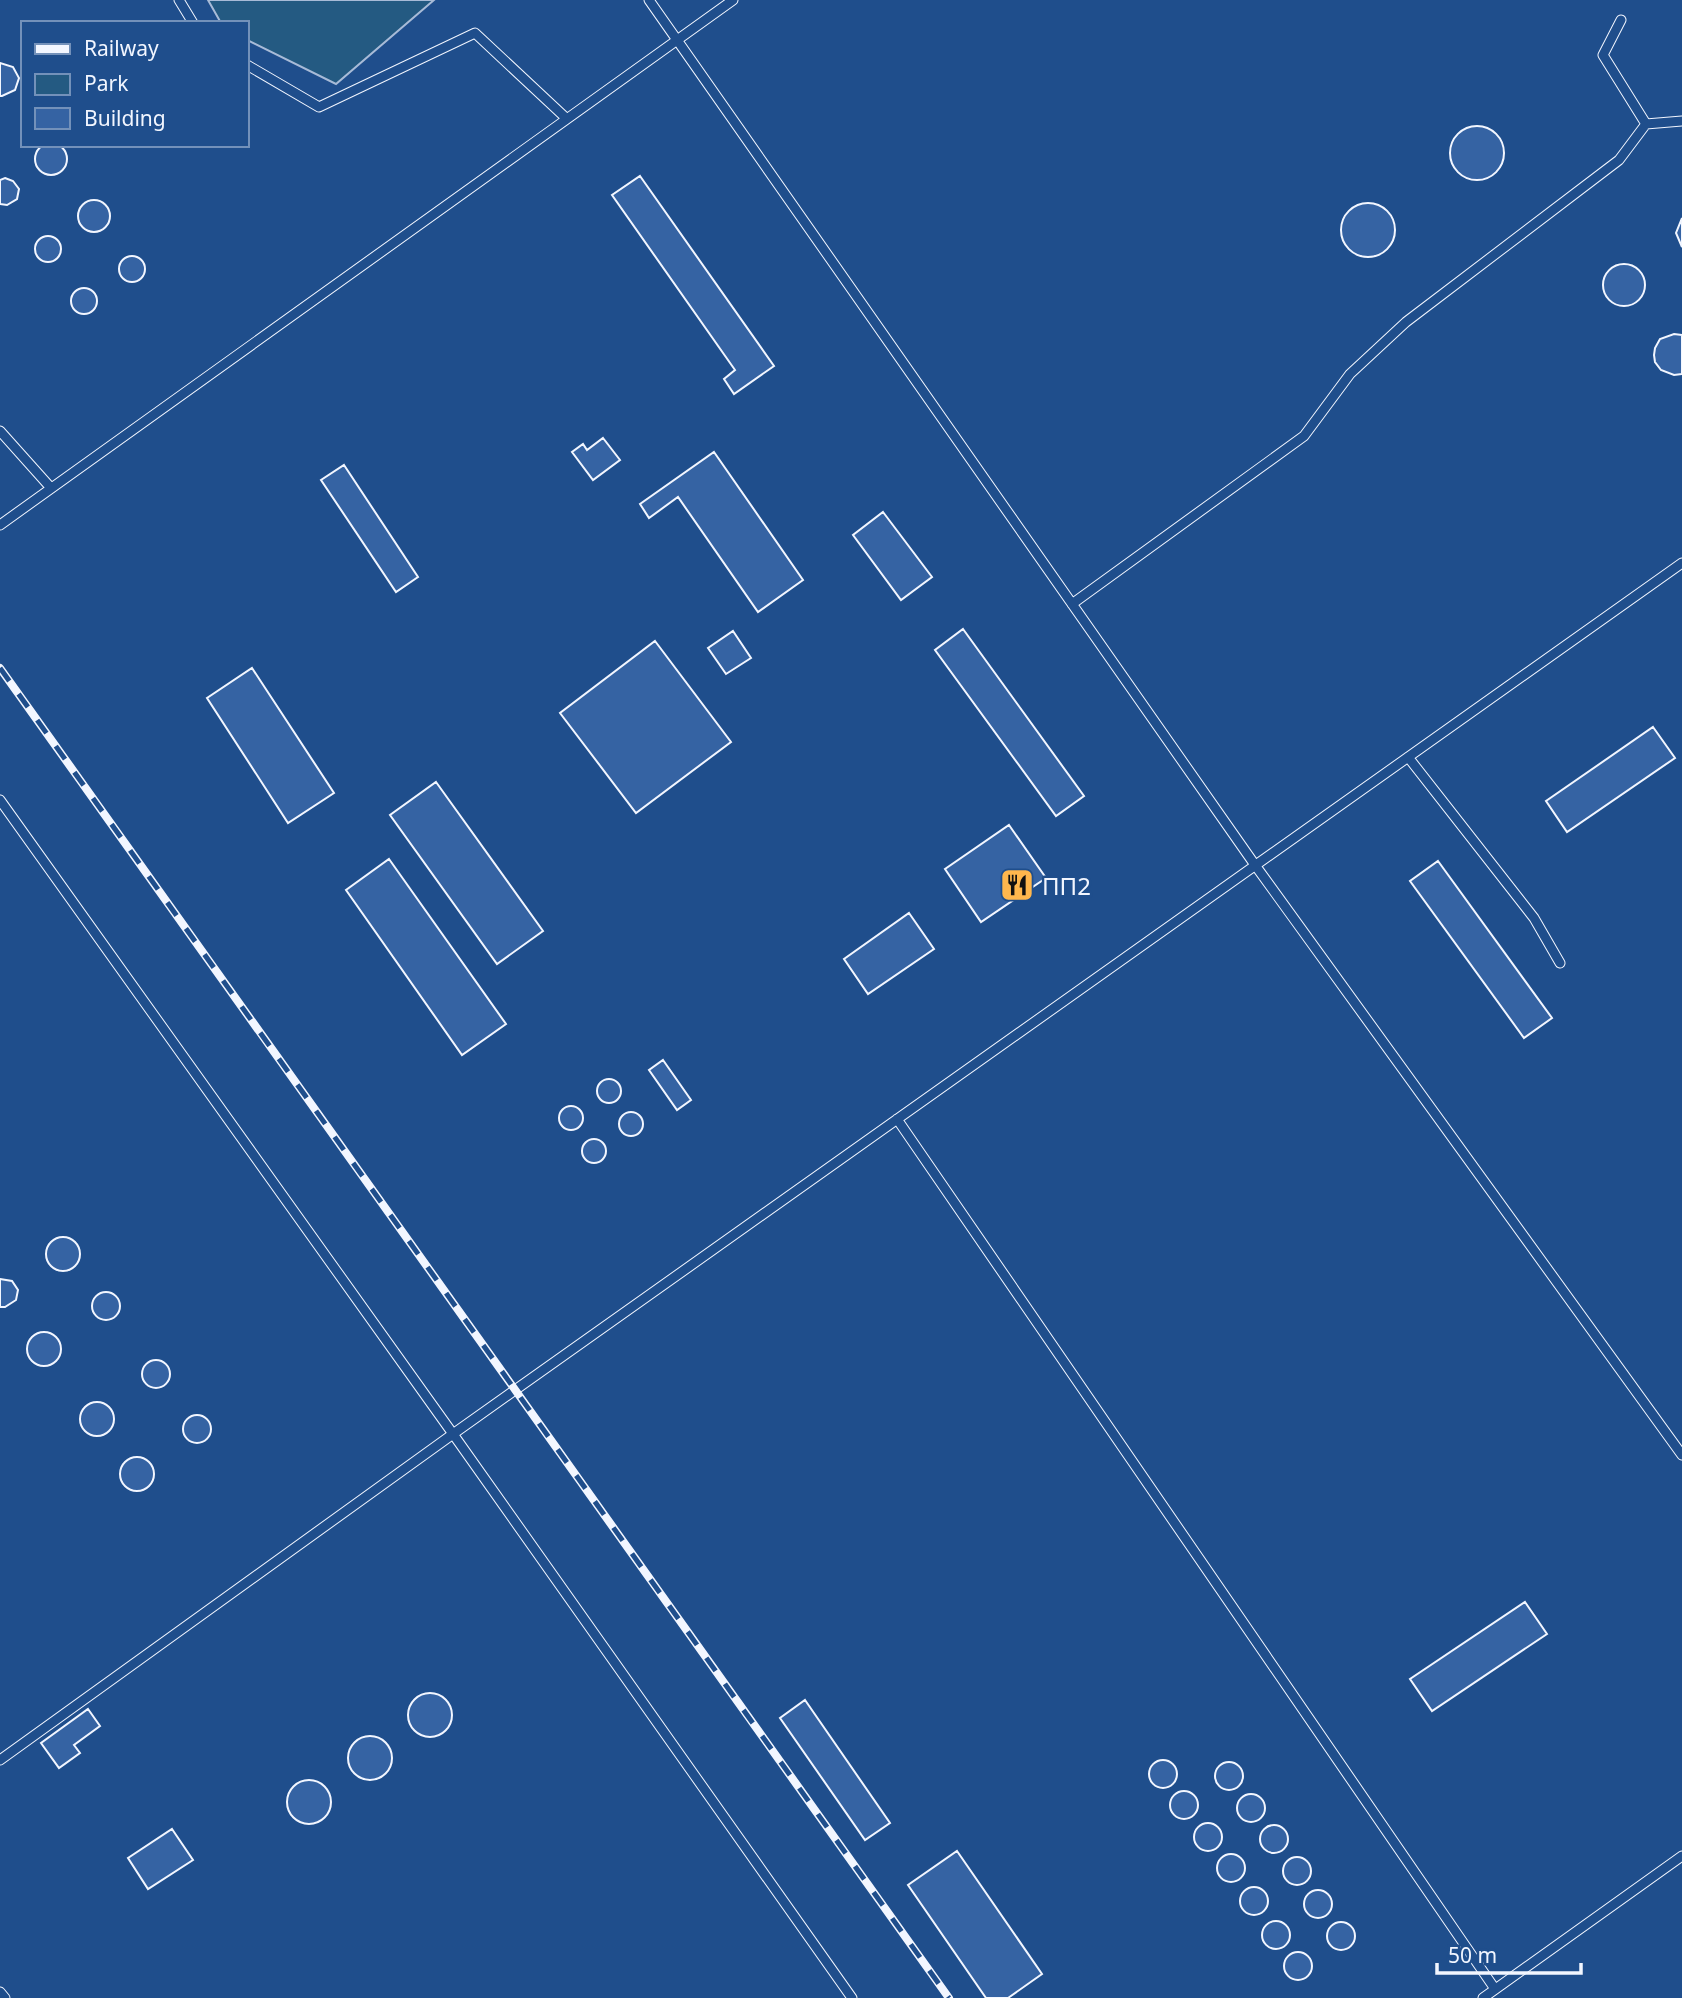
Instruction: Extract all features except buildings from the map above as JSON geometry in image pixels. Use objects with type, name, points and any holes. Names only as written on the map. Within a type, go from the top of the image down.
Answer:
[{"type":"lane","points":[[179,0],[192,21]]},
{"type":"lane","points":[[649,0],[1255,865],[1681,1453]]},
{"type":"lane","points":[[0,525],[733,0]]},
{"type":"lane","points":[[1621,20],[1603,55],[1646,124]]},
{"type":"lane","points":[[248,66],[319,107],[475,33],[567,119]]},
{"type":"lane","points":[[1072,604],[1304,436],[1350,374],[1406,322],[1619,160],[1646,124],[1682,121]]},
{"type":"lane","points":[[0,432],[51,488]]},
{"type":"lane","points":[[0,1760],[453,1434],[1682,563]]},
{"type":"lane","points":[[1408,757],[1534,918],[1560,963]]},
{"type":"lane","points":[[0,800],[852,1998]]},
{"type":"lane","points":[[897,1119],[1496,1989]]},
{"type":"lane","points":[[1483,1998],[1682,1856]]},
{"type":"lane","points":[[0,1992],[5,1998]]},
{"type":"green space","points":[[208,0],[434,0],[336,84],[248,40],[248,21],[220,21]]},
{"type":"railway","points":[[0,668],[949,1998]]},
{"type":"place","name":"ПП2","points":[[1017,885]]}]
